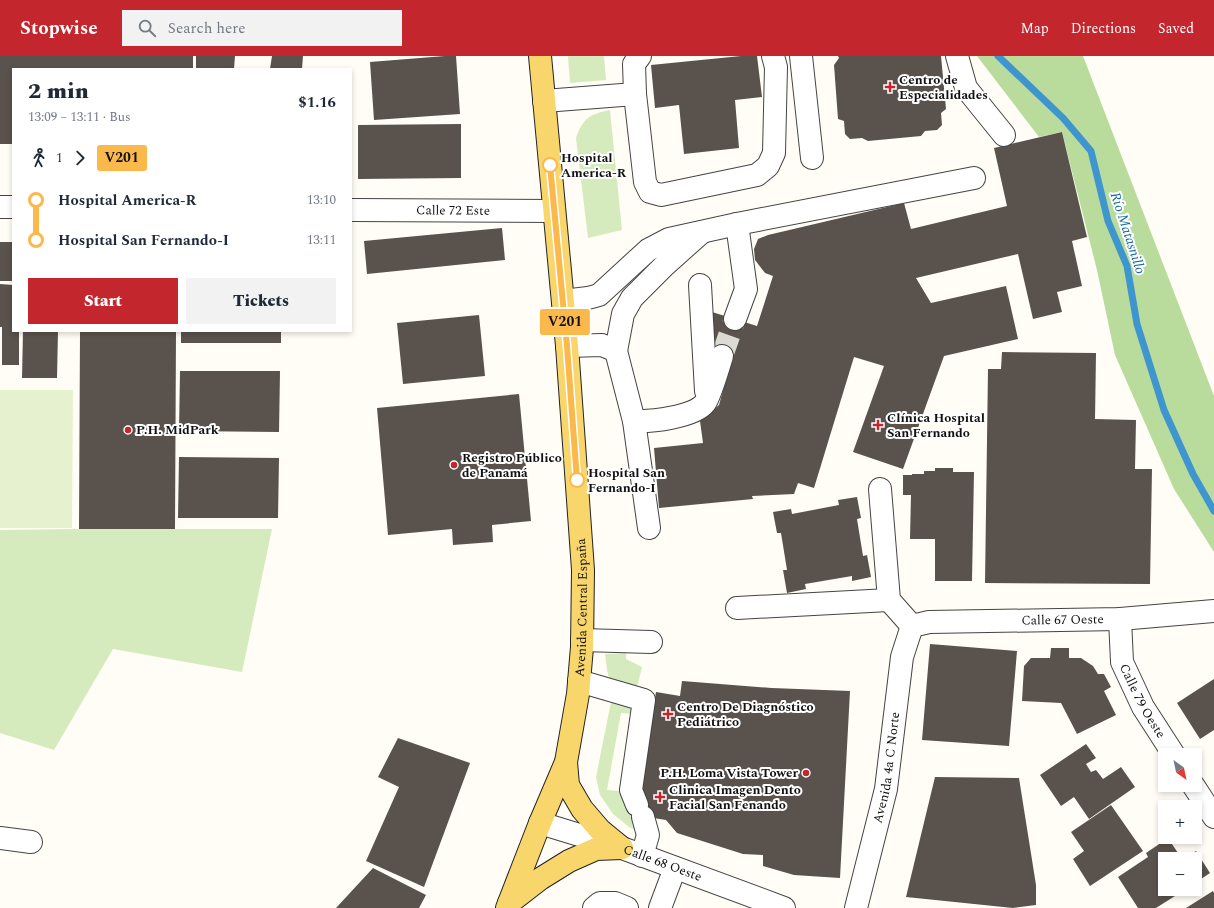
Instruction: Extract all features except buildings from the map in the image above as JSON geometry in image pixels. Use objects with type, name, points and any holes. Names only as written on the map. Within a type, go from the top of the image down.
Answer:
[{"type":"main road","name":"Avenida Central España","points":[[508,906],[540,823],[566,762],[579,681],[582,640],[583,570],[567,346],[540,56]]},
{"type":"main road","points":[[566,762],[568,785],[582,809],[600,830],[622,848]]},
{"type":"main road","points":[[508,906],[540,879],[569,861],[596,849],[622,848]]},
{"type":"street","points":[[640,56],[634,64],[635,94],[645,182],[650,192],[661,195],[757,175],[768,166],[774,152],[776,66],[773,56]]},
{"type":"street","points":[[801,56],[812,158]]},
{"type":"street","points":[[957,56],[966,88],[1004,135]]},
{"type":"street","points":[[544,100],[635,94]]},
{"type":"street","points":[[563,301],[599,295],[648,250],[669,239],[737,224],[974,178]]},
{"type":"street","points":[[0,207],[12,207]]},
{"type":"street","name":"Calle 72 Este","points":[[352,210],[554,211]]},
{"type":"street","points":[[735,319],[746,289],[737,224]]},
{"type":"street","points":[[649,528],[634,421],[616,351],[623,314],[632,298],[664,265],[702,232]]},
{"type":"street","points":[[700,285],[706,402]]},
{"type":"street","points":[[567,346],[602,345],[616,351]]},
{"type":"street","points":[[634,421],[650,421],[670,418],[692,412],[700,408],[706,402],[722,356]]},
{"type":"street","points":[[880,489],[889,600],[912,626]]},
{"type":"street","points":[[737,608],[889,600]]},
{"type":"street","name":"Calle 67 Oeste","points":[[912,626],[929,622],[1120,619],[1214,611]]},
{"type":"street","name":"Calle 79 Oeste","points":[[1120,619],[1122,662],[1143,707],[1169,748]]},
{"type":"street","name":"Avenida 4a C Norte","points":[[856,908],[886,789],[902,657],[912,626]]},
{"type":"street","points":[[582,640],[651,642]]},
{"type":"street","points":[[579,681],[644,700],[631,790],[648,835],[642,856]]},
{"type":"street","points":[[1198,792],[1214,817]]},
{"type":"street","name":"Calle 68 Oeste","points":[[540,823],[622,848],[784,908]]},
{"type":"street","points":[[0,838],[31,842]]},
{"type":"street","points":[[660,908],[675,868]]},
{"type":"street","points":[[594,908],[600,903],[615,903],[627,908]]},
{"type":"green space","points":[[568,56],[604,56],[606,80],[570,83]]},
{"type":"green space","points":[[977,56],[1083,56],[1214,396],[1214,552],[1174,489],[1115,355],[1097,270],[1062,132],[1039,137]]},
{"type":"green space","points":[[610,110],[622,230],[588,238],[576,138],[581,126],[588,118],[597,113]]},
{"type":"green space","points":[[0,390],[73,390],[72,528],[0,528]]},
{"type":"green space","points":[[272,529],[242,672],[113,649],[54,750],[0,733],[0,530]]},
{"type":"green space","points":[[626,653],[626,659],[642,667],[636,691],[614,683],[607,671],[605,654]]},
{"type":"green space","points":[[611,702],[637,708],[635,714],[621,713],[607,790],[620,791],[627,801],[638,831],[629,827],[613,814],[600,795],[596,777]]},
{"type":"waterway","name":"Río Matasnillo","points":[[998,56],[1063,118],[1091,151],[1108,221],[1127,266],[1137,324],[1164,410],[1193,474],[1214,511]]},
{"type":"tunnel","points":[[722,356],[735,319]]},
{"type":"bus line","name":"V201","points":[[550,165],[567,346],[577,480]]},
{"type":"place","name":"Centro de Especialidades","points":[[890,87]]},
{"type":"place","name":"Hospital America-R","points":[[550,165]]},
{"type":"place","name":"Clínica Hospital San Fernando","points":[[878,425]]},
{"type":"place","name":"P.H. MidPark","points":[[128,430]]},
{"type":"place","name":"Registro Público de Panamá","points":[[454,465]]},
{"type":"place","name":"Hospital San Fernando-I","points":[[577,480]]},
{"type":"place","name":"Centro De Diagnóstico Pediátrico","points":[[668,714]]},
{"type":"place","name":"P.H. Loma Vista Tower","points":[[806,773]]},
{"type":"place","name":"Clinica Imagen Dento Facial San Fenando","points":[[660,797]]}]
